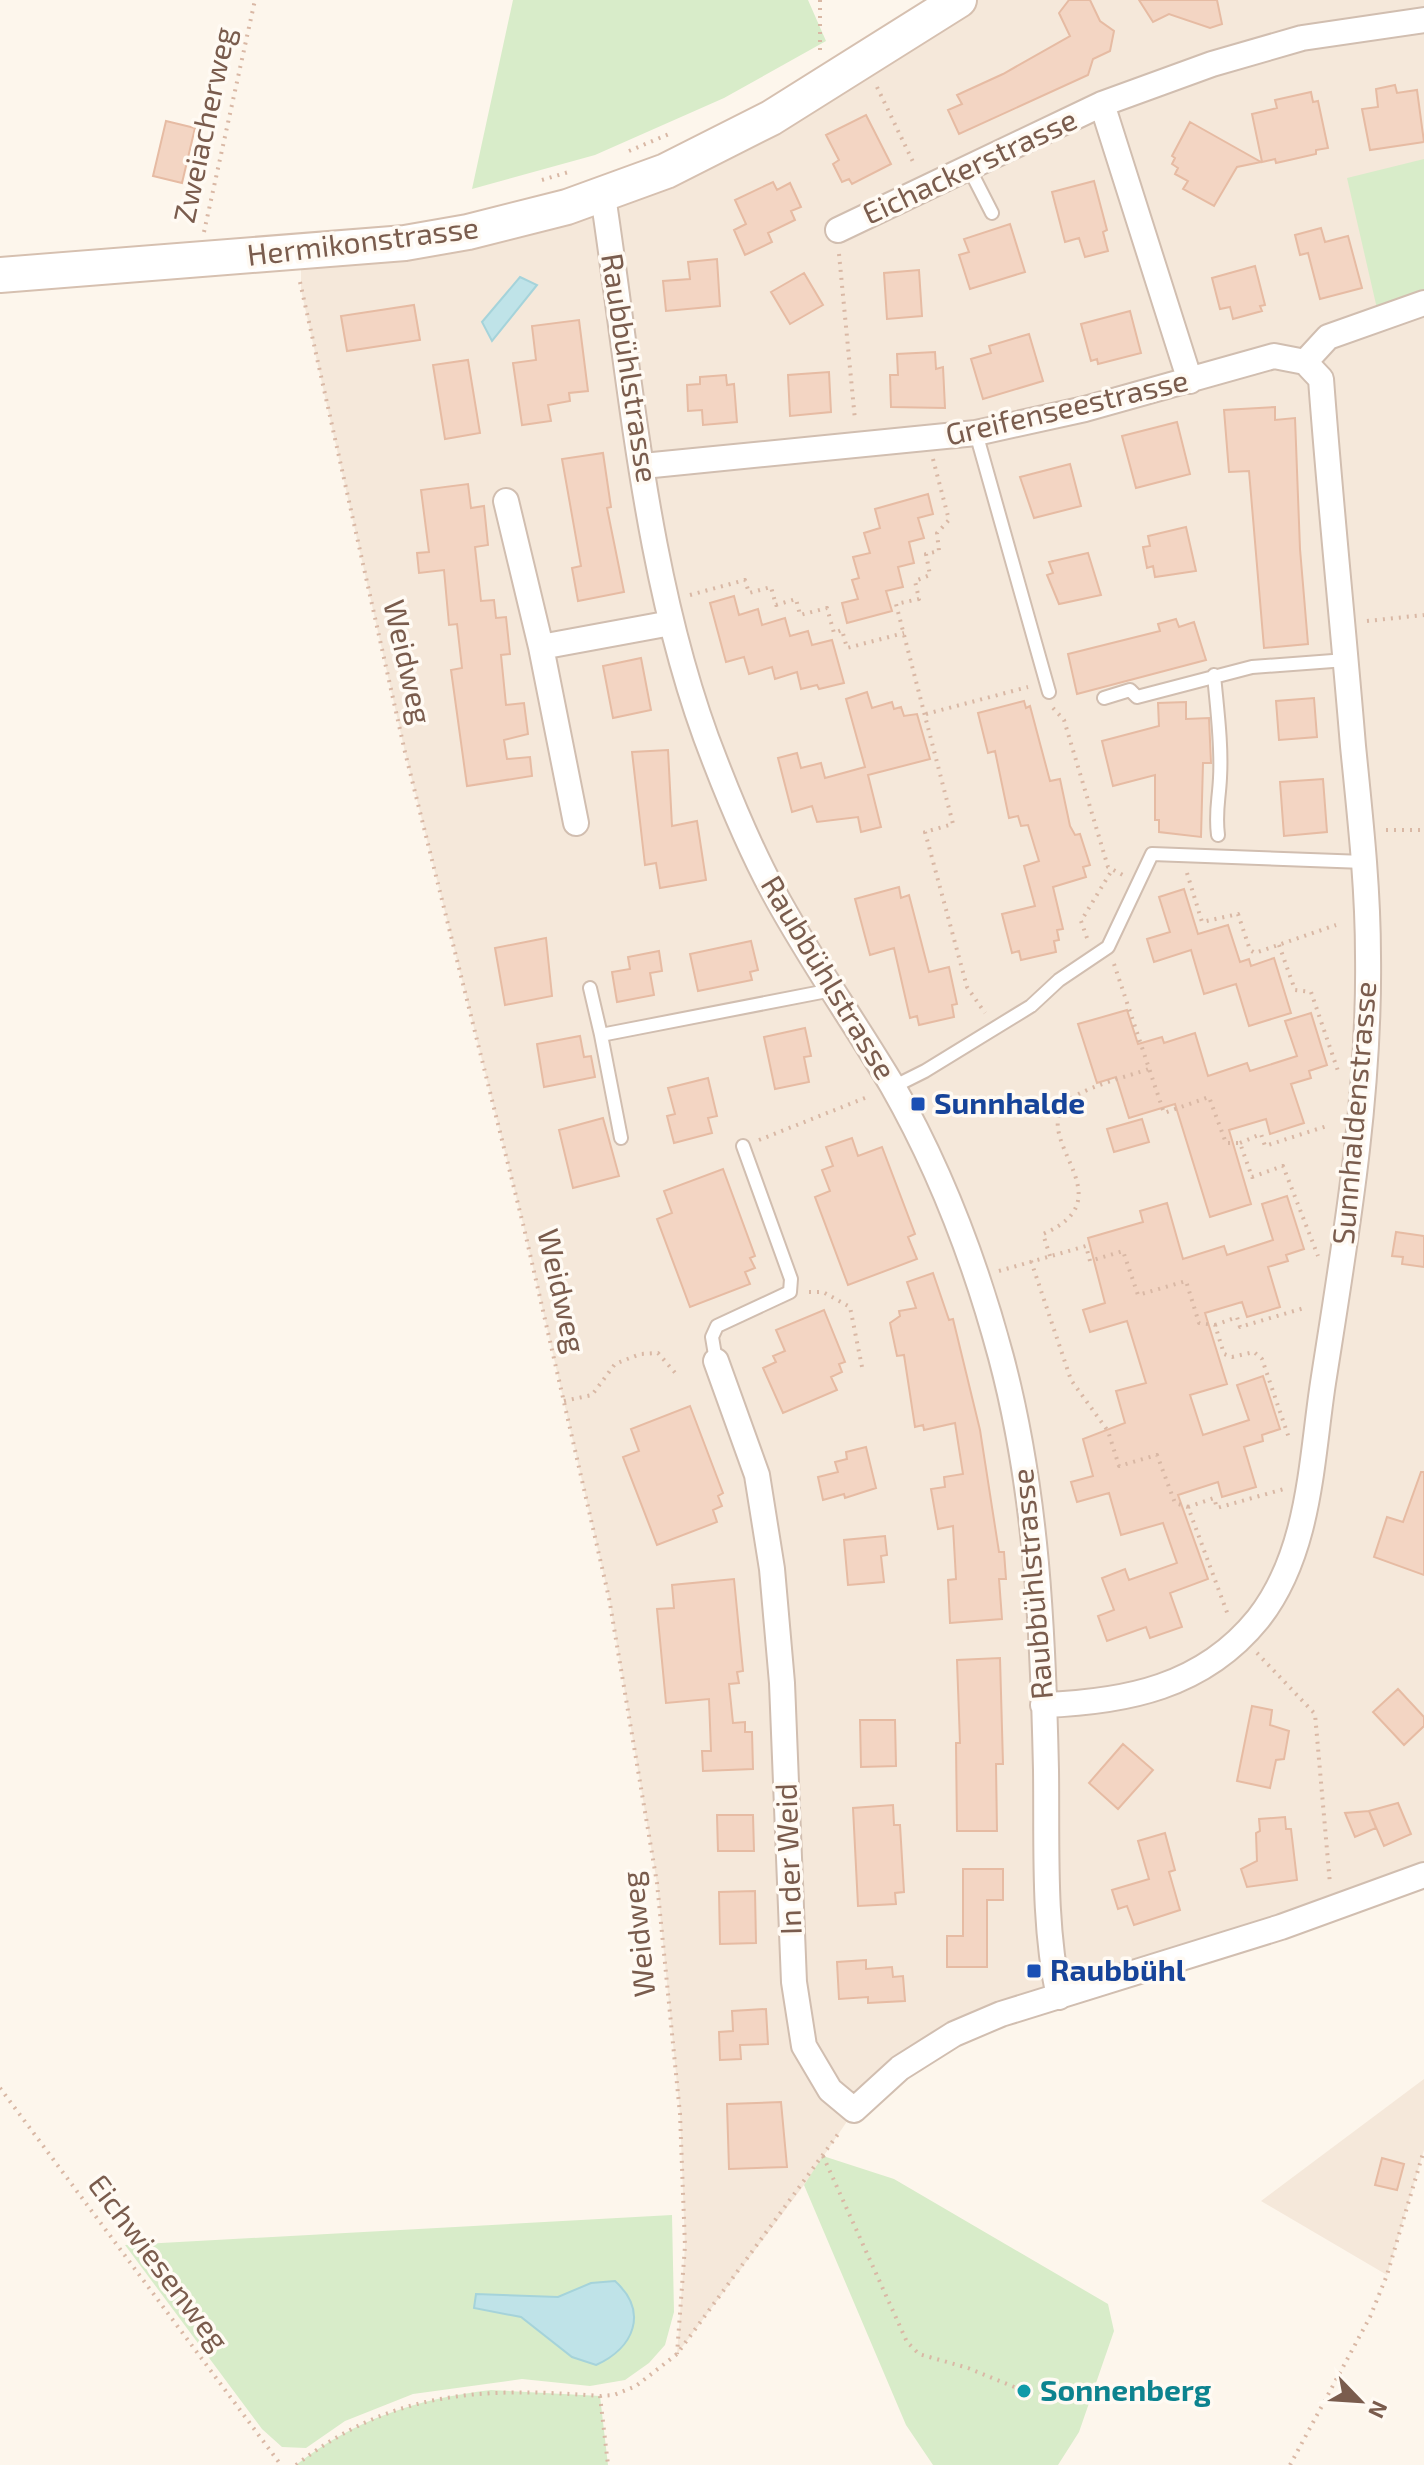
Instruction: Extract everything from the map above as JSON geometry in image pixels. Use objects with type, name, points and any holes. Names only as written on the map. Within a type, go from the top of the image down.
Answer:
[{"type":"street","name":"Hermikonstrasse","points":[[0,275],[405,243],[468,232],[603,196],[719,147],[959,0]]},
{"type":"street","name":"Eichackerstrasse","points":[[838,230],[1102,104],[1212,64],[1302,38],[1424,20]]},
{"type":"street","name":"Eichackerstrasse","points":[[1102,104],[1190,381]]},
{"type":"street","name":"Raubbühlstrasse","points":[[603,196],[643,466],[671,623],[714,759],[772,889],[832,990],[956,1221],[1004,1369],[1023,1458],[1034,1532],[1043,1705],[1049,1926],[1059,1997]]},
{"type":"street","points":[[1305,362],[1328,337],[1424,303]]},
{"type":"street","name":"Greifenseestrasse","points":[[643,466],[976,433],[1190,381],[1274,356],[1305,362]]},
{"type":"street","name":"Sunnhaldenstrasse","points":[[1043,1705],[1124,1699],[1180,1681],[1230,1648],[1259,1617],[1291,1560],[1305,1505],[1359,1128],[1368,979],[1364,862],[1321,379],[1305,362]]},
{"type":"street","points":[[506,501],[541,647],[576,823]]},
{"type":"street","points":[[541,647],[671,623]]},
{"type":"street","name":"In der Weid","points":[[716,1361],[757,1475],[772,1569],[782,1683],[794,1982],[804,2046],[830,2090],[854,2110]]},
{"type":"street","points":[[854,2110],[900,2068],[954,2034],[1001,2014],[1281,1927],[1424,1875]]},
{"type":"lane","points":[[969,168],[992,213]]},
{"type":"lane","points":[[976,433],[1049,698]]},
{"type":"lane","points":[[1104,698],[1130,690],[1137,697],[1252,667],[1346,660]]},
{"type":"lane","points":[[1214,675],[1220,731],[1220,780],[1214,809],[1218,835]]},
{"type":"lane","points":[[884,1090],[995,1028],[1108,947],[1152,854],[1364,862]]},
{"type":"lane","points":[[590,988],[621,1138]]},
{"type":"lane","points":[[601,1035],[832,990]]},
{"type":"lane","points":[[716,1361],[712,1337],[717,1326],[790,1292],[791,1279],[743,1146]]},
{"type":"path","name":"Zweiacherweg","points":[[202,261],[203,236],[255,0]]},
{"type":"path","points":[[820,0],[820,52]]},
{"type":"path","points":[[873,78],[926,189]]},
{"type":"path","points":[[616,156],[671,133]]},
{"type":"path","name":"Weidweg","points":[[301,253],[301,290],[405,752],[564,1401],[609,1598],[657,1883],[680,2114],[685,2246],[677,2354]]},
{"type":"path","points":[[840,263],[855,426]]},
{"type":"path","points":[[928,440],[949,520],[937,533],[939,551],[926,554],[930,575],[915,581],[919,599],[896,604],[953,824],[925,832],[967,987],[995,1028]]},
{"type":"path","points":[[684,597],[745,580],[749,593],[771,587],[776,605],[796,599],[800,615],[827,608],[834,633],[842,630],[847,648],[904,633]]},
{"type":"path","points":[[1357,622],[1424,615]]},
{"type":"path","points":[[926,714],[1033,685]]},
{"type":"path","points":[[1049,698],[1064,720],[1108,867],[1139,883]]},
{"type":"path","points":[[1375,830],[1424,830]]},
{"type":"path","points":[[1182,855],[1202,922],[1234,912],[1238,914],[1250,950],[1255,953],[1336,925]]},
{"type":"path","points":[[1095,957],[1081,921],[1112,870]]},
{"type":"path","points":[[1279,945],[1295,990],[1311,992],[1339,1075],[1348,1086]]},
{"type":"path","points":[[1108,947],[1164,1113],[1209,1097],[1226,1143],[1240,1143],[1261,1134],[1265,1146],[1330,1125]]},
{"type":"path","points":[[1050,1256],[1043,1234],[1061,1227],[1076,1211],[1078,1192],[1058,1122],[1063,1106],[1076,1096],[1149,1069]]},
{"type":"path","points":[[743,1146],[884,1090]]},
{"type":"path","points":[[1240,1143],[1252,1177],[1283,1166],[1314,1252],[1326,1263]]},
{"type":"path","points":[[993,1273],[1086,1246],[1090,1261],[1123,1251],[1138,1295],[1186,1281],[1199,1323],[1215,1325],[1237,1317],[1240,1327],[1304,1308]]},
{"type":"path","points":[[1031,1261],[1071,1380],[1108,1431],[1119,1466],[1157,1455],[1175,1503],[1188,1507],[1214,1498],[1217,1508],[1294,1486]]},
{"type":"path","points":[[790,1292],[823,1292],[850,1307],[862,1367]]},
{"type":"path","points":[[1215,1325],[1224,1354],[1232,1357],[1254,1352],[1262,1359],[1292,1447]]},
{"type":"path","points":[[564,1401],[592,1395],[615,1364],[640,1354],[658,1353],[677,1375]]},
{"type":"path","points":[[1188,1507],[1219,1599],[1233,1626]]},
{"type":"path","points":[[1253,1648],[1315,1714],[1332,1895]]},
{"type":"path","name":"Eichwiesenweg","points":[[0,2088],[281,2465]]},
{"type":"path","points":[[296,2465],[378,2415],[437,2397],[491,2390],[600,2396],[614,2395],[636,2386],[677,2354],[854,2110]]},
{"type":"path","points":[[1290,2465],[1370,2317],[1387,2275],[1424,2150]]},
{"type":"path","points":[[823,2156],[907,2342],[919,2354],[968,2368],[1024,2391]]},
{"type":"path","points":[[600,2396],[608,2465]]},
{"type":"shaded area","points":[[959,0],[1424,0],[1424,1875],[1001,2014],[854,2111],[804,2185],[677,2354],[685,2246],[680,2114],[657,1883],[609,1598],[524,1228],[405,752],[301,290],[301,253],[567,207]]},
{"type":"shaded area","points":[[1424,2079],[1424,2150],[1387,2275],[1261,2201]]},
{"type":"green space","points":[[513,0],[808,0],[826,41],[724,98],[595,155],[472,189]]},
{"type":"green space","points":[[1424,159],[1424,298],[1378,313],[1347,178]]},
{"type":"green space","points":[[823,2156],[894,2179],[1108,2304],[1114,2331],[1079,2432],[1058,2465],[933,2465],[906,2425],[804,2185]]},
{"type":"green space","points":[[672,2215],[674,2312],[665,2345],[649,2363],[625,2380],[590,2386],[522,2379],[413,2394],[345,2421],[306,2448],[282,2447],[262,2429],[125,2245]],"holes":[[[591,2283],[572,2357],[521,2317],[476,2294],[558,2297]]]},
{"type":"green space","points":[[491,2390],[600,2396],[608,2465],[296,2465],[364,2423],[438,2399]]},
{"type":"water","points":[[520,277],[537,285],[492,341],[482,322]]},
{"type":"water","points":[[615,2281],[632,2305],[632,2328],[620,2349],[596,2365],[572,2357],[521,2317],[474,2308],[476,2294],[558,2297],[591,2283]]},
{"type":"building","points":[[1069,0],[1090,0],[1100,21],[1114,31],[1110,51],[1093,59],[1088,75],[959,134],[948,110],[962,104],[957,95],[1003,74],[1070,36],[1059,13]]},
{"type":"building","points":[[1139,0],[1217,0],[1222,24],[1210,28],[1169,14],[1153,22]]},
{"type":"building","points":[[1395,85],[1397,93],[1417,90],[1424,142],[1370,150],[1362,109],[1378,107],[1376,89]]},
{"type":"building","points":[[1311,92],[1313,102],[1318,101],[1328,148],[1316,150],[1316,154],[1276,163],[1275,159],[1262,162],[1252,114],[1277,108],[1275,100]]},
{"type":"building","points":[[866,115],[891,164],[852,184],[849,179],[842,182],[833,164],[839,160],[826,135]]},
{"type":"building","points":[[166,121],[195,128],[182,183],[153,176]]},
{"type":"building","points":[[1190,122],[1261,162],[1237,167],[1214,206],[1183,189],[1188,181],[1175,174],[1178,168],[1172,164],[1175,158],[1172,156]]},
{"type":"building","points":[[1094,181],[1107,230],[1103,232],[1108,251],[1085,257],[1079,238],[1065,242],[1052,192]]},
{"type":"building","points":[[773,182],[777,190],[790,183],[801,207],[791,211],[795,220],[768,233],[772,242],[745,255],[734,230],[746,224],[735,200]]},
{"type":"building","points":[[1010,224],[1025,272],[970,289],[959,255],[969,252],[964,239]]},
{"type":"building","points":[[1321,228],[1325,242],[1348,236],[1362,288],[1320,299],[1308,253],[1300,255],[1295,235]]},
{"type":"building","points":[[717,259],[720,306],[666,311],[663,281],[690,279],[688,262]]},
{"type":"building","points":[[1255,266],[1265,305],[1260,306],[1262,311],[1233,319],[1230,307],[1220,309],[1212,278]]},
{"type":"building","points":[[919,270],[922,316],[887,319],[884,273]]},
{"type":"building","points":[[804,273],[823,305],[790,324],[771,292]]},
{"type":"building","points":[[414,305],[420,340],[347,351],[341,316]]},
{"type":"building","points":[[1130,311],[1141,353],[1098,364],[1097,359],[1091,361],[1081,324]]},
{"type":"building","points":[[579,320],[588,391],[569,393],[570,401],[548,405],[551,421],[522,425],[513,363],[536,360],[532,326]]},
{"type":"building","points":[[1029,334],[1043,381],[983,399],[971,359],[991,353],[989,346]]},
{"type":"building","points":[[935,352],[936,369],[943,367],[945,408],[891,407],[890,375],[898,375],[897,354]]},
{"type":"building","points":[[468,360],[480,433],[445,439],[433,365]]},
{"type":"building","points":[[829,372],[831,412],[790,416],[788,375]]},
{"type":"building","points":[[726,375],[727,385],[734,384],[737,422],[703,425],[702,410],[688,411],[687,385],[700,384],[700,377]]},
{"type":"building","points":[[1275,407],[1275,420],[1295,418],[1300,549],[1308,644],[1264,648],[1249,471],[1229,472],[1224,410]]},
{"type":"building","points":[[1177,422],[1190,474],[1136,488],[1122,436]]},
{"type":"building","points":[[603,453],[611,507],[607,508],[624,592],[578,601],[572,568],[581,566],[562,459]]},
{"type":"building","points":[[1070,464],[1081,506],[1034,518],[1020,477]]},
{"type":"building","points":[[468,484],[471,508],[484,506],[488,545],[475,547],[481,601],[494,600],[496,618],[506,617],[510,654],[501,655],[506,705],[524,703],[528,734],[504,740],[507,759],[530,757],[532,776],[467,786],[451,670],[462,668],[457,624],[449,625],[444,570],[419,573],[417,553],[429,552],[421,490]]},
{"type":"building","points":[[928,494],[933,514],[918,518],[924,538],[909,542],[914,563],[898,567],[903,587],[886,591],[892,611],[847,623],[842,603],[858,599],[852,580],[859,578],[853,557],[870,553],[864,533],[880,528],[875,509]]},
{"type":"building","points":[[1186,527],[1196,571],[1155,577],[1153,566],[1147,568],[1143,547],[1150,546],[1148,536]]},
{"type":"building","points":[[1088,553],[1101,595],[1059,604],[1047,575],[1053,573],[1049,562]]},
{"type":"building","points":[[734,596],[739,615],[758,609],[762,625],[785,618],[790,636],[808,631],[812,645],[832,640],[844,683],[819,689],[817,685],[801,689],[797,672],[775,679],[772,667],[749,674],[744,657],[726,662],[710,603]]},
{"type":"building","points":[[1176,619],[1179,627],[1194,622],[1206,660],[1077,694],[1068,654],[1160,631],[1158,624]]},
{"type":"building","points":[[641,658],[651,710],[613,718],[603,666]]},
{"type":"building","points":[[867,692],[872,708],[892,702],[894,709],[901,707],[904,716],[917,714],[930,759],[868,775],[881,827],[861,832],[858,817],[817,822],[812,806],[792,812],[778,758],[797,753],[801,768],[821,763],[825,778],[865,767],[846,699]]},
{"type":"building","points":[[1314,698],[1317,737],[1279,740],[1276,701]]},
{"type":"building","points":[[1024,701],[1026,708],[1030,706],[1050,781],[1060,779],[1070,826],[1075,835],[1080,834],[1090,865],[1083,867],[1086,877],[1053,887],[1063,929],[1057,930],[1059,940],[1054,941],[1056,952],[1021,960],[1019,951],[1012,953],[1002,914],[1035,906],[1024,866],[1039,861],[1028,825],[1021,826],[1018,816],[1009,818],[995,751],[988,753],[978,713]]},
{"type":"building","points":[[1186,702],[1186,719],[1209,718],[1211,763],[1203,763],[1201,837],[1159,832],[1159,820],[1155,820],[1155,775],[1113,786],[1102,741],[1159,726],[1158,703]]},
{"type":"building","points":[[668,750],[672,826],[697,821],[706,880],[660,888],[656,863],[645,865],[632,752]]},
{"type":"building","points":[[1323,779],[1327,832],[1284,836],[1280,782]]},
{"type":"building","points":[[899,887],[901,898],[909,895],[929,972],[949,967],[957,1004],[952,1005],[954,1017],[919,1025],[917,1016],[910,1018],[894,948],[870,955],[855,899]]},
{"type":"building","points":[[1184,889],[1198,934],[1228,925],[1240,962],[1249,959],[1251,966],[1274,958],[1291,1013],[1249,1026],[1236,984],[1204,994],[1191,950],[1154,962],[1147,939],[1170,932],[1159,897]]},
{"type":"building","points":[[546,938],[552,996],[505,1005],[495,948]]},
{"type":"building","points":[[751,941],[758,970],[750,972],[752,980],[698,991],[690,954]]},
{"type":"building","points":[[659,951],[662,971],[650,973],[654,995],[617,1002],[612,972],[630,969],[628,957]]},
{"type":"building","points":[[1127,1010],[1138,1044],[1162,1037],[1164,1043],[1195,1033],[1208,1076],[1247,1063],[1250,1071],[1297,1056],[1285,1021],[1311,1013],[1327,1065],[1309,1071],[1311,1078],[1291,1084],[1304,1123],[1270,1134],[1266,1119],[1229,1130],[1251,1204],[1210,1217],[1175,1104],[1129,1118],[1116,1077],[1097,1083],[1078,1024]]},
{"type":"building","points":[[805,1028],[811,1056],[804,1057],[809,1082],[775,1089],[764,1037]]},
{"type":"building","points":[[580,1036],[584,1057],[591,1056],[595,1077],[544,1087],[537,1044]]},
{"type":"building","points":[[708,1078],[717,1116],[708,1118],[712,1133],[674,1143],[667,1116],[675,1114],[668,1088]]},
{"type":"building","points":[[603,1118],[619,1176],[573,1188],[559,1130]]},
{"type":"building","points":[[1142,1119],[1149,1142],[1114,1152],[1107,1129]]},
{"type":"building","points":[[852,1138],[858,1156],[882,1147],[915,1234],[908,1237],[917,1259],[848,1285],[815,1197],[830,1191],[822,1170],[833,1166],[826,1147]]},
{"type":"building","points":[[723,1169],[755,1256],[750,1258],[755,1268],[745,1272],[750,1284],[690,1307],[657,1219],[672,1213],[664,1191]]},
{"type":"building","points":[[1287,1196],[1304,1249],[1286,1255],[1288,1261],[1268,1267],[1280,1307],[1247,1317],[1242,1302],[1205,1313],[1227,1384],[1190,1395],[1203,1435],[1249,1420],[1237,1385],[1263,1376],[1280,1429],[1262,1435],[1263,1441],[1244,1447],[1256,1487],[1222,1497],[1218,1482],[1178,1495],[1208,1579],[1170,1593],[1182,1627],[1150,1638],[1146,1627],[1107,1641],[1098,1616],[1114,1610],[1102,1578],[1125,1569],[1129,1580],[1177,1563],[1163,1523],[1121,1535],[1109,1493],[1077,1502],[1071,1482],[1093,1476],[1083,1439],[1125,1423],[1116,1391],[1146,1383],[1127,1321],[1090,1332],[1083,1310],[1105,1303],[1088,1238],[1143,1222],[1140,1211],[1167,1203],[1183,1259],[1224,1246],[1227,1255],[1273,1240],[1262,1204]]},
{"type":"building","points":[[1396,1232],[1424,1236],[1424,1267],[1402,1264],[1403,1257],[1392,1256]]},
{"type":"building","points":[[933,1273],[949,1320],[953,1319],[980,1430],[999,1552],[1004,1552],[1006,1579],[999,1579],[1002,1619],[950,1623],[948,1580],[956,1579],[953,1526],[938,1529],[931,1489],[945,1487],[944,1477],[963,1474],[955,1423],[924,1430],[923,1425],[915,1427],[904,1355],[897,1356],[890,1323],[900,1316],[899,1311],[916,1308],[907,1282]]},
{"type":"building","points":[[824,1310],[845,1362],[839,1364],[842,1372],[831,1377],[837,1390],[783,1413],[763,1368],[776,1362],[773,1356],[785,1351],[776,1330]]},
{"type":"building","points":[[690,1406],[723,1493],[718,1496],[722,1506],[713,1510],[717,1522],[657,1545],[623,1457],[639,1451],[631,1429]]},
{"type":"building","points":[[866,1447],[876,1488],[845,1498],[844,1494],[823,1500],[818,1477],[838,1472],[835,1462],[847,1459],[846,1452]]},
{"type":"building","points":[[1421,1472],[1424,1472],[1424,1575],[1374,1557],[1387,1517],[1403,1522]]},
{"type":"building","points":[[885,1536],[887,1555],[881,1556],[884,1582],[848,1585],[844,1540]]},
{"type":"building","points":[[734,1579],[743,1671],[737,1672],[739,1683],[729,1684],[733,1723],[745,1722],[745,1732],[752,1732],[753,1769],[703,1771],[702,1751],[711,1751],[709,1699],[666,1703],[657,1609],[674,1608],[672,1585]]},
{"type":"building","points":[[1000,1658],[1003,1764],[996,1764],[997,1831],[957,1831],[956,1743],[960,1743],[957,1660]]},
{"type":"building","points":[[1398,1689],[1424,1717],[1424,1726],[1404,1745],[1373,1712]]},
{"type":"building","points":[[1252,1706],[1272,1710],[1270,1725],[1289,1731],[1284,1759],[1276,1760],[1270,1788],[1237,1781]]},
{"type":"building","points":[[860,1720],[895,1720],[896,1766],[861,1767]]},
{"type":"building","points":[[1123,1744],[1153,1770],[1118,1809],[1089,1783]]},
{"type":"building","points":[[1398,1803],[1411,1834],[1384,1846],[1369,1811]]},
{"type":"building","points":[[893,1805],[894,1825],[900,1825],[904,1892],[895,1893],[896,1904],[858,1906],[853,1808]]},
{"type":"building","points":[[1369,1811],[1376,1828],[1355,1837],[1345,1813]]},
{"type":"building","points":[[717,1815],[753,1815],[754,1851],[718,1851]]},
{"type":"building","points":[[1285,1817],[1286,1829],[1291,1829],[1297,1880],[1247,1887],[1241,1869],[1257,1861],[1259,1819]]},
{"type":"building","points":[[1165,1833],[1175,1870],[1169,1872],[1180,1910],[1134,1925],[1127,1906],[1118,1909],[1112,1890],[1149,1879],[1138,1841]]},
{"type":"building","points":[[963,1869],[1003,1869],[1003,1900],[987,1900],[987,1967],[947,1967],[947,1936],[963,1936]]},
{"type":"building","points":[[755,1891],[756,1943],[720,1944],[719,1892]]},
{"type":"building","points":[[866,1960],[866,1969],[892,1967],[893,1977],[903,1976],[905,2001],[868,2003],[868,1997],[839,1999],[837,1962]]},
{"type":"building","points":[[766,2009],[768,2044],[740,2045],[741,2059],[720,2060],[719,2032],[733,2031],[732,2011]]},
{"type":"building","points":[[781,2102],[787,2167],[729,2169],[727,2104]]},
{"type":"building","points":[[1382,2158],[1404,2164],[1397,2190],[1375,2185]]},
{"type":"place","name":"Sunnhalde","points":[[918,1104]]},
{"type":"place","name":"Raubbühl","points":[[1034,1971]]},
{"type":"place","name":"Sonnenberg","points":[[1024,2391]]}]
